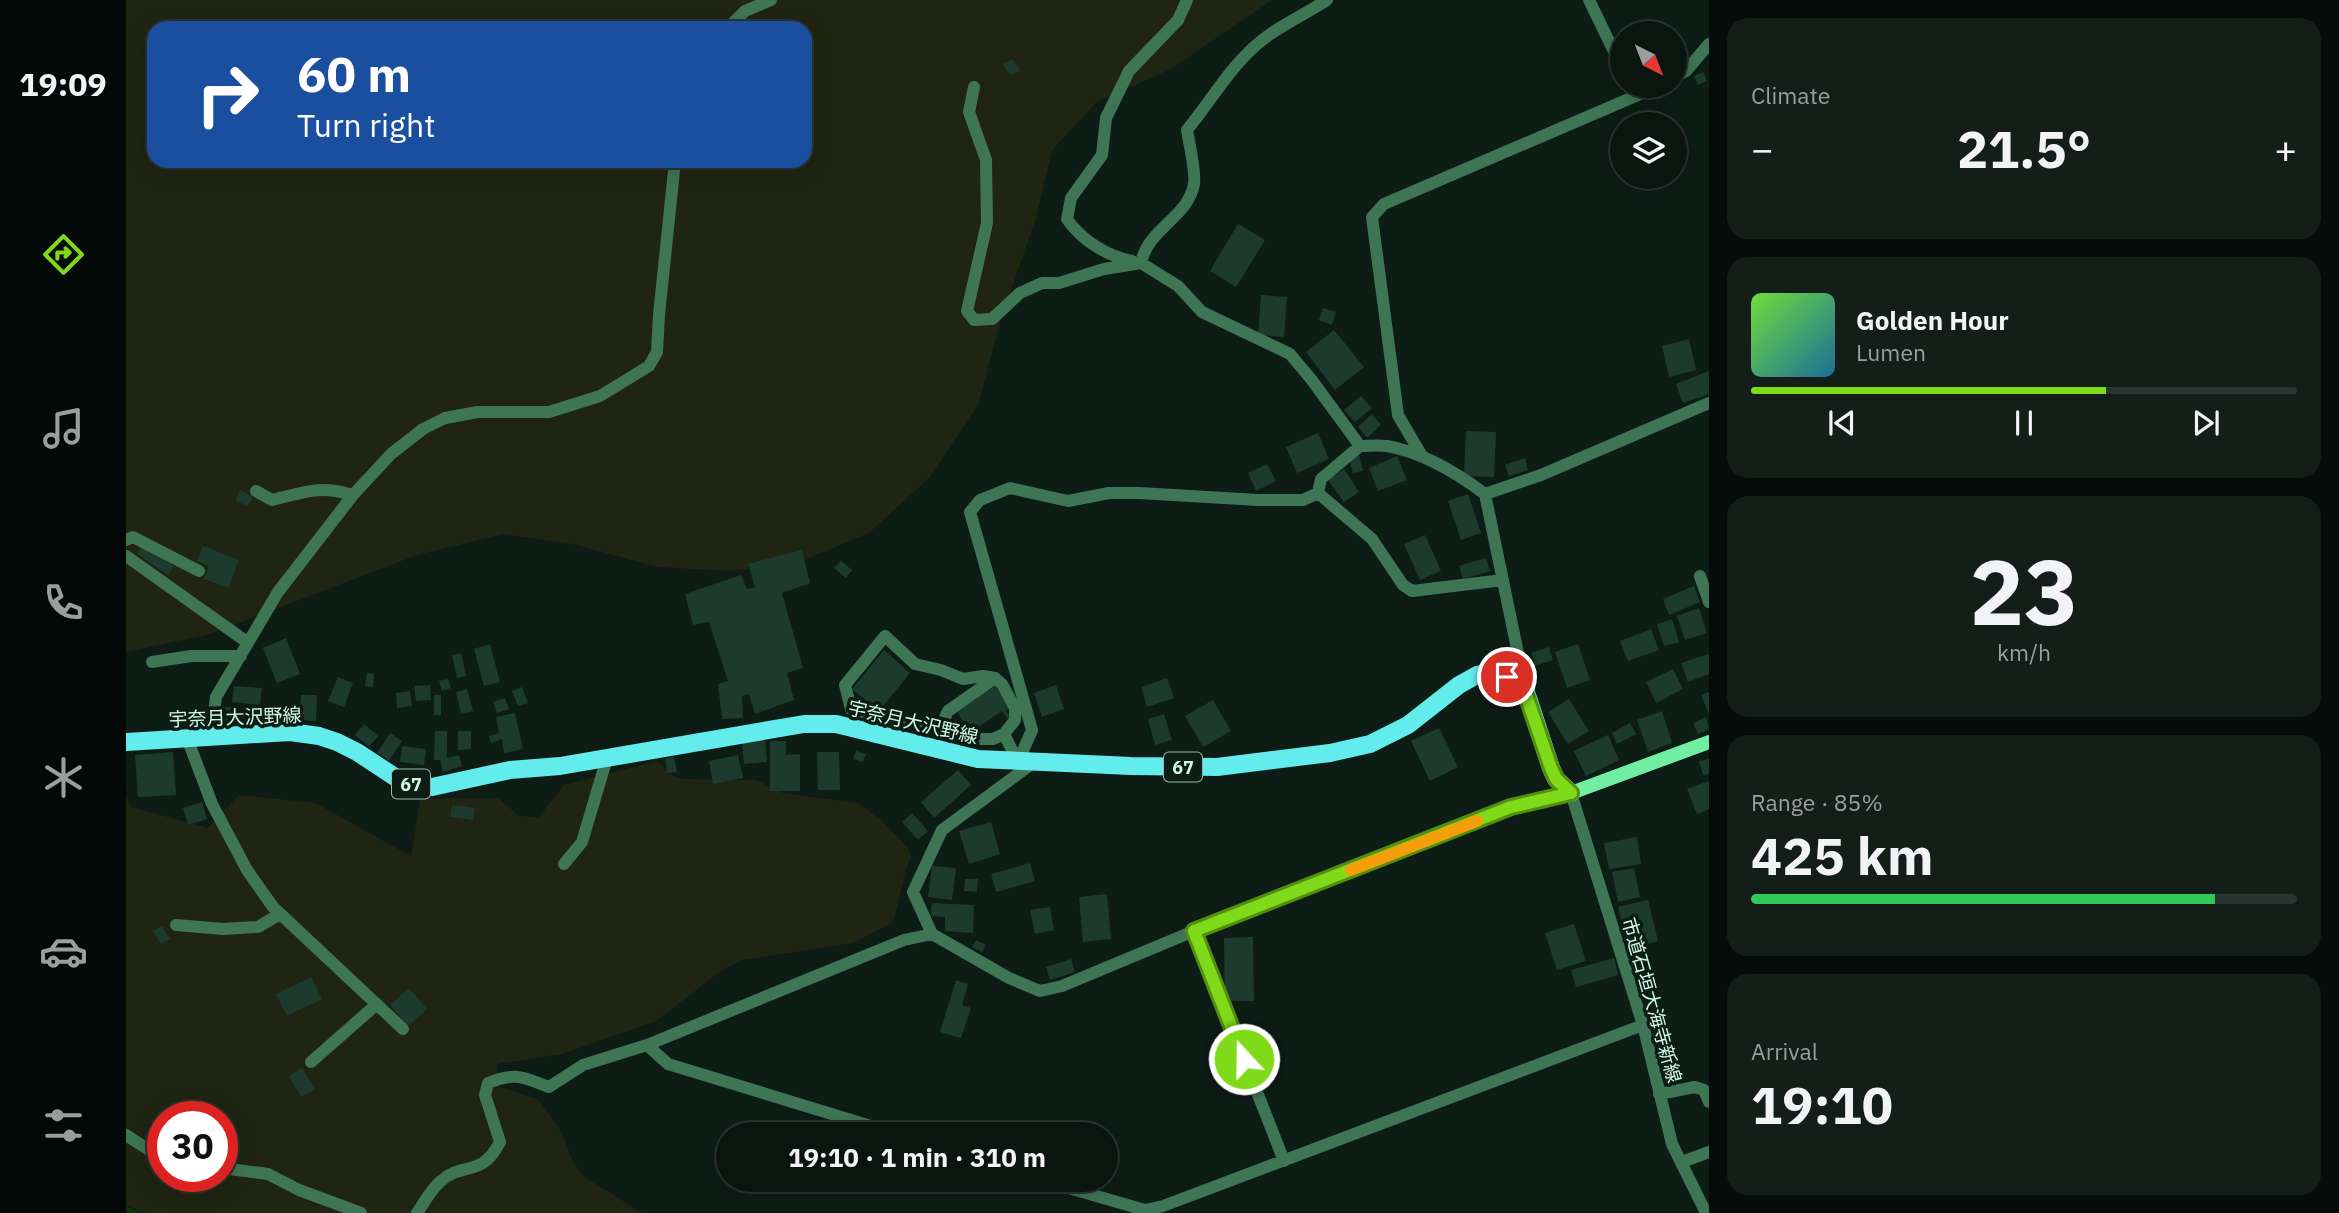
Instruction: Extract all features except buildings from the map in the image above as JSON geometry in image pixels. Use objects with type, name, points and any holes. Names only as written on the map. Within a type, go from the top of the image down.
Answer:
[{"type":"main road","name":"宇奈月大沢野線","points":[[126,742],[290,732],[320,736],[357,752],[401,781],[432,787],[510,770],[560,766],[804,724],[836,724],[978,760],[1217,767],[1318,755],[1370,744],[1408,725],[1459,685],[1477,675],[1490,673],[1507,677],[1525,692]]},
{"type":"main road","points":[[1525,692],[1556,779],[1571,793],[1709,742]]},
{"type":"street","points":[[735,21],[745,11],[771,0]]},
{"type":"street","points":[[1187,0],[1178,20],[1129,71],[1106,118],[1102,155],[1071,198],[1067,219],[1077,234],[1118,258],[1141,263],[1178,286],[1202,312],[1290,354],[1360,446]]},
{"type":"street","points":[[1141,263],[1143,250],[1152,237],[1182,209],[1195,183],[1187,130],[1213,99],[1226,74],[1262,40],[1326,0]]},
{"type":"street","points":[[1589,0],[1610,43]]},
{"type":"street","points":[[1687,70],[1709,44]]},
{"type":"street","points":[[974,87],[969,112],[985,160],[987,223],[967,311],[974,320],[992,319],[1020,293],[1042,283],[1059,283],[1104,269],[1141,263]]},
{"type":"street","points":[[1422,456],[1398,415],[1372,217],[1384,204],[1619,98]]},
{"type":"street","points":[[216,736],[213,721],[216,698],[278,592],[352,495],[391,454],[423,429],[445,418],[478,412],[549,412],[600,396],[649,366],[657,352],[674,168]]},
{"type":"street","points":[[1485,494],[1541,475],[1709,403]]},
{"type":"street","points":[[1318,493],[1321,479],[1360,446],[1386,446],[1422,456],[1485,494],[1525,692]]},
{"type":"street","points":[[1318,493],[1303,500],[1109,493],[1068,501],[1010,488],[979,500],[970,512],[1032,730],[1025,762],[942,830],[913,892],[932,934],[1000,973],[1040,991],[1062,986],[1194,931],[1511,807],[1571,793]]},
{"type":"street","points":[[256,491],[272,500],[307,491],[331,489],[352,495]]},
{"type":"street","points":[[1318,493],[1372,538],[1403,584],[1412,591],[1503,580]]},
{"type":"street","points":[[126,540],[133,537],[199,571]]},
{"type":"street","points":[[126,556],[247,642]]},
{"type":"street","points":[[1700,576],[1709,602]]},
{"type":"street","points":[[885,636],[915,664],[963,679],[995,678],[1002,684],[1015,708],[1014,720],[1004,734],[993,739],[981,739],[851,709],[845,685],[885,636]]},
{"type":"street","points":[[152,662],[191,656],[241,656]]},
{"type":"street","points":[[948,732],[943,722],[948,711],[995,678]]},
{"type":"street","points":[[1004,734],[1025,762]]},
{"type":"street","points":[[187,738],[212,804],[247,870],[280,914],[403,1029]]},
{"type":"street","points":[[564,864],[582,842],[607,758]]},
{"type":"street","name":"市道石垣大海寺新線","points":[[1571,793],[1643,1025],[1671,1144],[1682,1161],[1706,1213]]},
{"type":"street","points":[[176,925],[223,929],[258,927],[280,914]]},
{"type":"street","points":[[1194,931],[1284,1161]]},
{"type":"street","points":[[417,1213],[441,1180],[475,1168],[494,1155],[500,1142],[485,1095],[488,1083],[509,1075],[549,1087],[583,1065],[647,1045],[904,940],[932,934]]},
{"type":"street","points":[[311,1062],[377,1004]]},
{"type":"street","points":[[1083,1192],[1145,1210],[1180,1201],[1643,1025]]},
{"type":"street","points":[[647,1045],[668,1065],[857,1122]]},
{"type":"street","points":[[1658,1094],[1695,1087],[1704,1090],[1709,1102]]},
{"type":"street","points":[[126,1135],[147,1149]]},
{"type":"street","points":[[1682,1161],[1709,1152]]},
{"type":"street","points":[[238,1170],[268,1174],[299,1190],[362,1213]]},
{"type":"green space","points":[[126,0],[1272,0],[1171,69],[1097,102],[1052,150],[1036,218],[1001,319],[978,405],[930,477],[869,533],[797,563],[730,571],[658,567],[572,544],[503,534],[417,555],[210,634],[126,652]]},
{"type":"green space","points":[[657,761],[672,775],[682,779],[756,780],[783,793],[858,803],[881,820],[908,848],[911,857],[892,923],[853,943],[742,960],[721,971],[656,1021],[562,1054],[497,1064],[495,1085],[539,1100],[562,1133],[572,1160],[583,1176],[642,1213],[145,1213],[126,1205],[126,795],[131,807],[208,828],[239,795],[316,803],[411,856],[420,799],[498,798],[519,816],[539,817],[564,785]]},
{"type":"waterway","points":[[126,1209],[136,1213]]},
{"type":"slow traffic","points":[[1351,870],[1477,821]]},
{"type":"route","points":[[1244,1059],[1194,931],[1511,807],[1571,793],[1556,779],[1525,692],[1507,677]]}]
